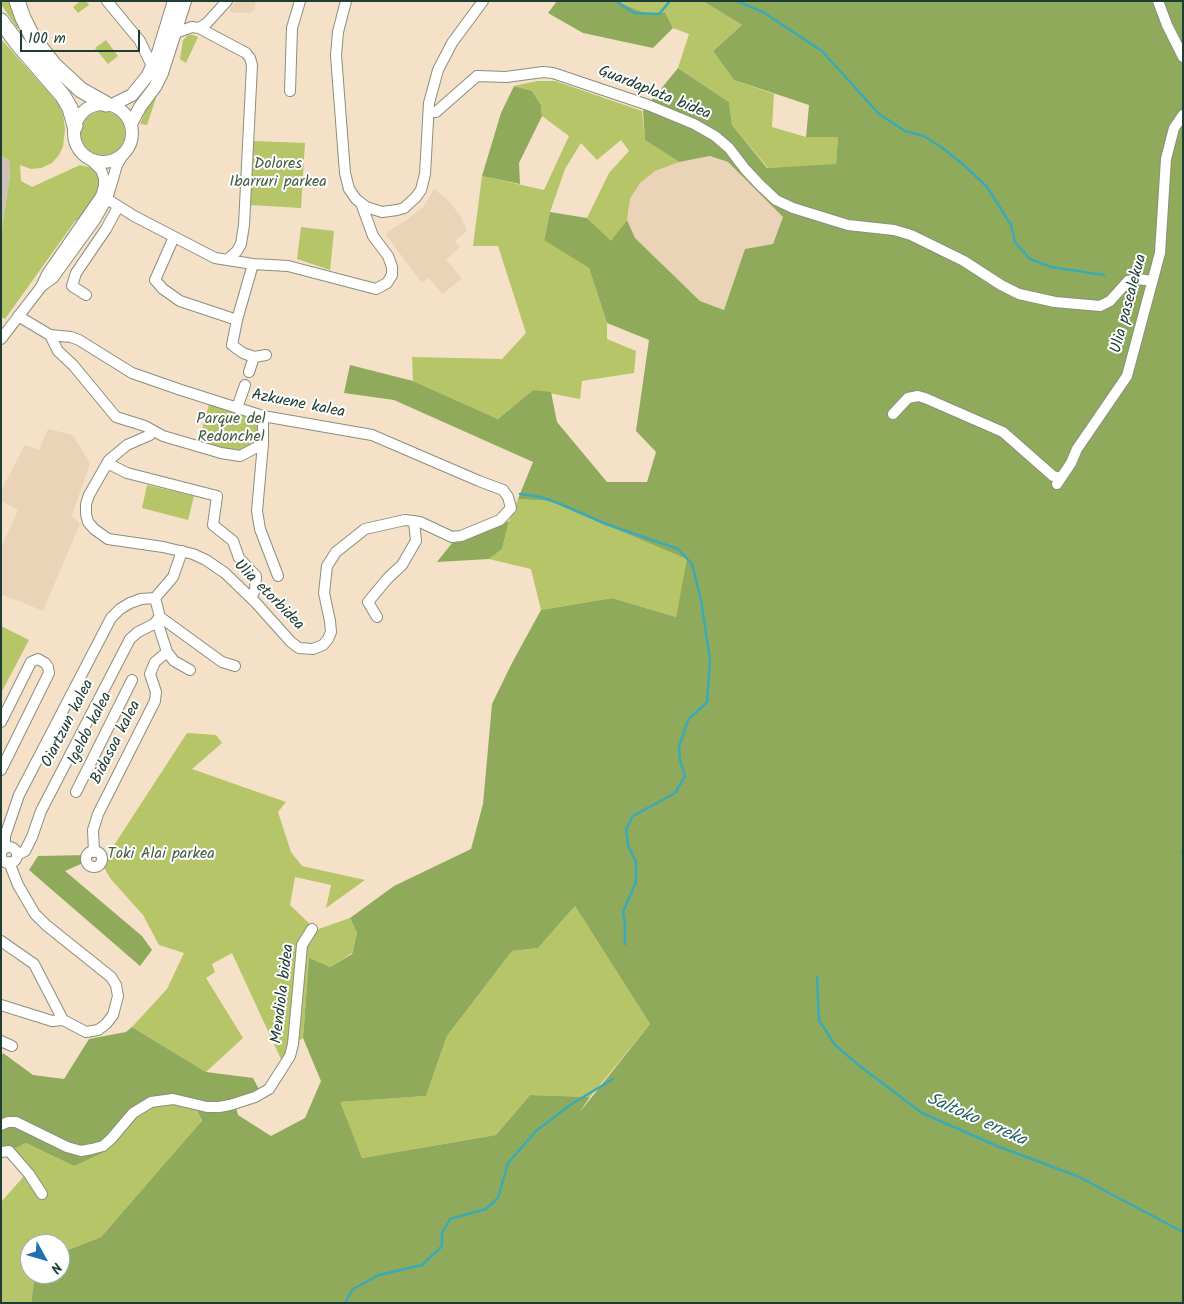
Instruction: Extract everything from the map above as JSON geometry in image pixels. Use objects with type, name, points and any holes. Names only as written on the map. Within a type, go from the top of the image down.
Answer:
[{"type":"highway","points":[[17,1],[33,38],[54,65],[81,90],[109,105]]},
{"type":"highway","points":[[1,21],[28,57],[62,96],[70,108],[75,126]]},
{"type":"main road","points":[[174,1],[152,66],[143,83],[132,95],[109,105],[90,107],[78,118],[75,126],[74,140],[81,152],[91,160],[109,161],[124,153],[131,139],[131,124],[162,73],[185,1]]},
{"type":"main road","points":[[109,105],[122,111],[131,124]]},
{"type":"street","points":[[107,1],[140,40],[152,66]]},
{"type":"street","points":[[199,28],[207,23],[227,1]]},
{"type":"street","points":[[290,91],[292,28],[300,1]]},
{"type":"street","points":[[360,203],[374,210],[389,212],[404,208],[416,198],[424,182],[430,96],[438,70],[452,43],[483,1]]},
{"type":"street","points":[[1158,1],[1166,25],[1183,57]]},
{"type":"street","points":[[107,199],[118,207],[204,254],[253,264],[288,266],[369,288],[376,289],[387,283],[392,275],[392,267],[388,256],[370,231],[360,203],[349,189],[345,173],[336,62],[338,32],[345,2]]},
{"type":"street","points":[[175,33],[192,27],[199,28],[246,54],[252,64],[244,225],[241,244],[237,251],[227,260]]},
{"type":"street","name":"Guardaplata bidea","points":[[429,112],[436,112],[477,76],[506,77],[543,72],[552,73],[648,105],[694,124],[716,136],[729,148],[744,169],[776,200],[793,208],[848,225],[894,230],[911,235],[964,261],[1001,285],[1019,294],[1055,302],[1100,306],[1110,301],[1128,282],[1138,279],[1152,281]]},
{"type":"street","name":"Ulia pasealekua","points":[[893,414],[908,398],[918,396],[925,398],[1003,432],[1059,481],[1077,449],[1127,376],[1160,253],[1166,159],[1174,128],[1183,115]]},
{"type":"street","points":[[41,287],[53,278],[95,220],[107,199],[117,165],[124,153]]},
{"type":"street","points":[[1,339],[41,287],[47,274],[101,196],[104,178],[101,170],[91,160]]},
{"type":"street","points":[[86,295],[72,286],[76,273],[106,230],[118,207]]},
{"type":"street","points":[[174,237],[155,280],[163,289],[180,300],[237,320]]},
{"type":"street","points":[[253,264],[232,345],[243,353],[254,356],[266,355]]},
{"type":"street","points":[[18,316],[50,335],[58,351],[73,365],[116,417],[145,426],[163,436],[221,453],[240,456],[263,444]]},
{"type":"street","name":"Azkuene kalea","points":[[50,335],[71,337],[79,340],[132,373],[237,408],[263,416],[372,435],[503,490],[508,497],[511,508]]},
{"type":"street","points":[[58,351],[58,345],[61,341],[71,337]]},
{"type":"street","points":[[249,372],[254,356]]},
{"type":"street","points":[[237,408],[245,385]]},
{"type":"street","points":[[263,416],[263,444],[255,504],[260,529],[278,576]]},
{"type":"street","name":"Ulia etorbidea","points":[[152,430],[150,436],[118,451],[107,463],[86,504],[88,522],[94,530],[108,539],[182,551],[213,564],[251,598],[291,642],[299,648],[313,649],[323,645],[331,632],[324,594],[327,566],[336,552],[365,529],[405,520],[414,521],[452,538],[500,520],[511,508]]},
{"type":"street","points":[[107,463],[127,473],[217,496],[213,524],[233,541],[239,558],[256,576],[255,590],[251,598]]},
{"type":"street","points":[[377,616],[368,602],[402,564],[416,541],[414,521]]},
{"type":"street","points":[[182,551],[172,577],[155,598],[166,652],[174,661],[190,670]]},
{"type":"street","points":[[2,852],[5,836],[19,795],[111,618],[130,603],[140,599],[155,598]]},
{"type":"street","points":[[158,619],[222,662],[235,666]]},
{"type":"street","name":"Oiartzun kalea","points":[[14,859],[25,851],[41,811],[130,638],[158,619]]},
{"type":"street","name":"Bidasoa kalea","points":[[94,852],[93,830],[98,814],[155,700],[156,692],[150,674],[155,662],[166,652]]},
{"type":"street","points":[[1,722],[27,668],[34,660],[41,660],[48,667],[49,673],[1,770]]},
{"type":"street","name":"Igeldo kalea","points":[[76,792],[132,680]]},
{"type":"street","points":[[1,1005],[52,1021],[63,1020],[86,1032],[98,1030],[106,1024],[113,1015],[118,996],[116,985],[103,969],[46,925],[36,914],[18,885],[13,848],[2,852]]},
{"type":"street","name":"Mendiola bidea","points":[[1,1125],[8,1122],[16,1122],[67,1148],[80,1151],[103,1146],[132,1113],[151,1102],[173,1099],[207,1107],[218,1107],[255,1097],[269,1089],[290,1056],[302,945],[312,929]]},
{"type":"street","points":[[1,941],[34,964],[63,1020]]},
{"type":"street","points":[[1,1041],[12,1046]]},
{"type":"street","points":[[1,1152],[10,1152],[29,1174],[42,1194]]},
{"type":"shaded area","points":[[237,1],[255,1],[255,9],[250,13],[232,13],[230,8]]},
{"type":"shaded area","points":[[1,156],[9,160],[10,176],[1,235]]},
{"type":"shaded area","points":[[710,156],[728,162],[783,217],[773,244],[745,250],[725,310],[700,301],[635,238],[627,220],[630,199],[640,183],[655,171],[679,162]]},
{"type":"shaded area","points":[[434,189],[449,201],[461,217],[467,231],[455,241],[460,247],[446,259],[462,279],[442,294],[429,278],[422,283],[386,235],[387,232],[407,220],[424,206]]},
{"type":"shaded area","points":[[48,429],[73,435],[90,464],[72,515],[80,524],[43,611],[1,594],[1,548],[18,510],[1,501],[1,491],[25,445],[39,450]]},
{"type":"green space","points":[[1,1],[10,1],[20,28],[17,28],[1,4]]},
{"type":"green space","points":[[80,1],[86,1],[89,5],[78,13],[73,7]]},
{"type":"green space","points":[[557,1],[616,1],[647,14],[665,12],[673,28],[653,48],[583,33],[548,13]]},
{"type":"green space","points":[[616,1],[703,1],[742,25],[713,51],[734,80],[774,94],[772,127],[806,137],[838,137],[836,165],[768,168],[732,125],[729,102],[678,68],[689,34],[673,28],[665,12],[647,14]]},
{"type":"green space","points":[[703,1],[1183,1],[1183,1303],[31,1303],[34,1284],[70,1284],[70,1249],[101,1237],[202,1121],[191,1099],[144,1102],[106,1151],[74,1166],[26,1143],[1,1156],[1,1057],[3,1053],[33,1075],[64,1079],[89,1039],[126,1032],[132,1027],[206,1072],[253,1078],[263,1097],[236,1107],[238,1115],[271,1136],[305,1118],[321,1081],[303,1038],[309,958],[330,967],[352,954],[357,933],[350,918],[394,886],[471,849],[483,804],[492,704],[541,610],[612,598],[676,617],[687,559],[549,501],[518,499],[533,462],[394,400],[344,393],[350,365],[413,381],[498,419],[533,390],[551,392],[557,422],[607,482],[647,482],[656,452],[636,431],[649,340],[607,323],[589,268],[544,240],[550,212],[587,218],[611,241],[627,220],[635,238],[700,301],[724,310],[745,249],[773,244],[783,217],[728,162],[710,156],[679,162],[645,140],[643,111],[678,68],[729,102],[732,125],[767,168],[836,164],[838,137],[806,137],[809,105],[734,80],[713,51],[742,25]],"holes":[[[575,906],[650,1024],[579,1113],[590,1097],[530,1095],[496,1135],[362,1158],[340,1102],[426,1096],[447,1036],[512,951],[538,948]]]},
{"type":"green space","points":[[188,35],[198,37],[186,63],[180,59],[183,40]]},
{"type":"green space","points":[[1,39],[58,103],[63,114],[65,129],[63,147],[59,155],[52,163],[41,168],[31,169],[20,165],[21,181],[32,187],[80,165],[93,168],[99,174],[101,189],[85,215],[75,221],[5,319],[1,317],[1,235],[10,176],[9,160],[1,156]]},
{"type":"green space","points":[[106,40],[118,56],[108,64],[95,48]]},
{"type":"green space","points":[[537,81],[555,81],[642,111],[645,140],[679,162],[655,171],[640,183],[630,199],[627,220],[611,242],[587,218],[609,173],[629,151],[621,140],[597,160],[581,143],[565,169],[550,212],[544,239],[589,268],[607,323],[607,339],[636,351],[634,373],[582,381],[580,399],[533,390],[498,419],[413,381],[412,357],[502,359],[526,333],[498,246],[473,246],[482,176],[544,190],[569,136],[542,116],[541,105],[532,91],[514,86]]},
{"type":"green space","points":[[514,86],[532,91],[541,105],[542,116],[519,163],[520,184],[482,176],[501,113]]},
{"type":"green space","points":[[155,97],[147,125],[140,124],[146,110]]},
{"type":"green space","points":[[103,111],[115,115],[121,121],[125,133],[121,145],[115,151],[103,155],[91,151],[85,145],[81,133],[85,121],[91,115]]},
{"type":"green space","name":"Dolores Ibarruri parkea","points":[[254,141],[305,143],[301,208],[250,205]]},
{"type":"green space","points":[[301,227],[334,231],[330,270],[297,259]]},
{"type":"green space","name":"Parque del Redonchel","points":[[210,401],[261,417],[261,443],[241,452],[227,450],[199,440]]},
{"type":"green space","points":[[147,485],[194,496],[188,520],[142,508]]},
{"type":"green space","points":[[518,499],[549,501],[688,559],[676,617],[612,598],[541,610],[531,569],[489,559],[502,549],[509,521]]},
{"type":"green space","points":[[509,521],[502,549],[489,559],[437,562],[452,543]]},
{"type":"green space","points":[[1,626],[29,640],[1,693]]},
{"type":"green space","name":"Toki Alai parkea","points":[[187,733],[216,735],[222,743],[192,769],[286,802],[278,812],[291,852],[302,866],[365,880],[326,908],[331,885],[295,877],[290,905],[316,930],[350,918],[357,933],[352,953],[330,967],[309,959],[303,1038],[296,1043],[286,1070],[232,953],[212,964],[215,972],[206,978],[243,1038],[206,1072],[132,1027],[167,989],[184,953],[159,945],[143,915],[110,878],[97,855],[107,856]]},
{"type":"green space","points":[[88,855],[83,863],[65,871],[142,936],[152,950],[140,966],[29,870],[38,856]]},
{"type":"green space","points":[[575,906],[650,1024],[590,1097],[530,1095],[496,1135],[362,1158],[339,1102],[426,1096],[447,1036],[512,951],[538,948]]},
{"type":"green space","points":[[191,1099],[202,1122],[101,1237],[70,1249],[70,1234],[20,1234],[20,1284],[34,1284],[31,1303],[1,1303],[1,1202],[25,1175],[5,1154],[26,1143],[74,1166],[144,1102]]},
{"type":"waterway","points":[[616,1],[634,13],[659,14],[670,1]]},
{"type":"waterway","points":[[737,1],[763,12],[822,51],[879,114],[905,131],[924,136],[965,166],[987,187],[1011,225],[1015,242],[1030,259],[1051,267],[1104,275]]},
{"type":"waterway","points":[[520,494],[541,497],[606,524],[678,549],[692,564],[701,600],[710,660],[707,702],[688,720],[679,747],[680,760],[685,776],[675,793],[633,816],[626,829],[628,845],[636,862],[636,882],[623,912],[625,944]]},
{"type":"waterway","name":"Saltoko erreka","points":[[817,977],[819,1020],[835,1045],[922,1113],[997,1146],[1077,1176],[1183,1232]]},
{"type":"waterway","points":[[345,1303],[353,1289],[379,1275],[422,1265],[442,1246],[442,1233],[450,1219],[486,1209],[498,1198],[508,1163],[536,1131],[570,1105],[613,1079]]}]
